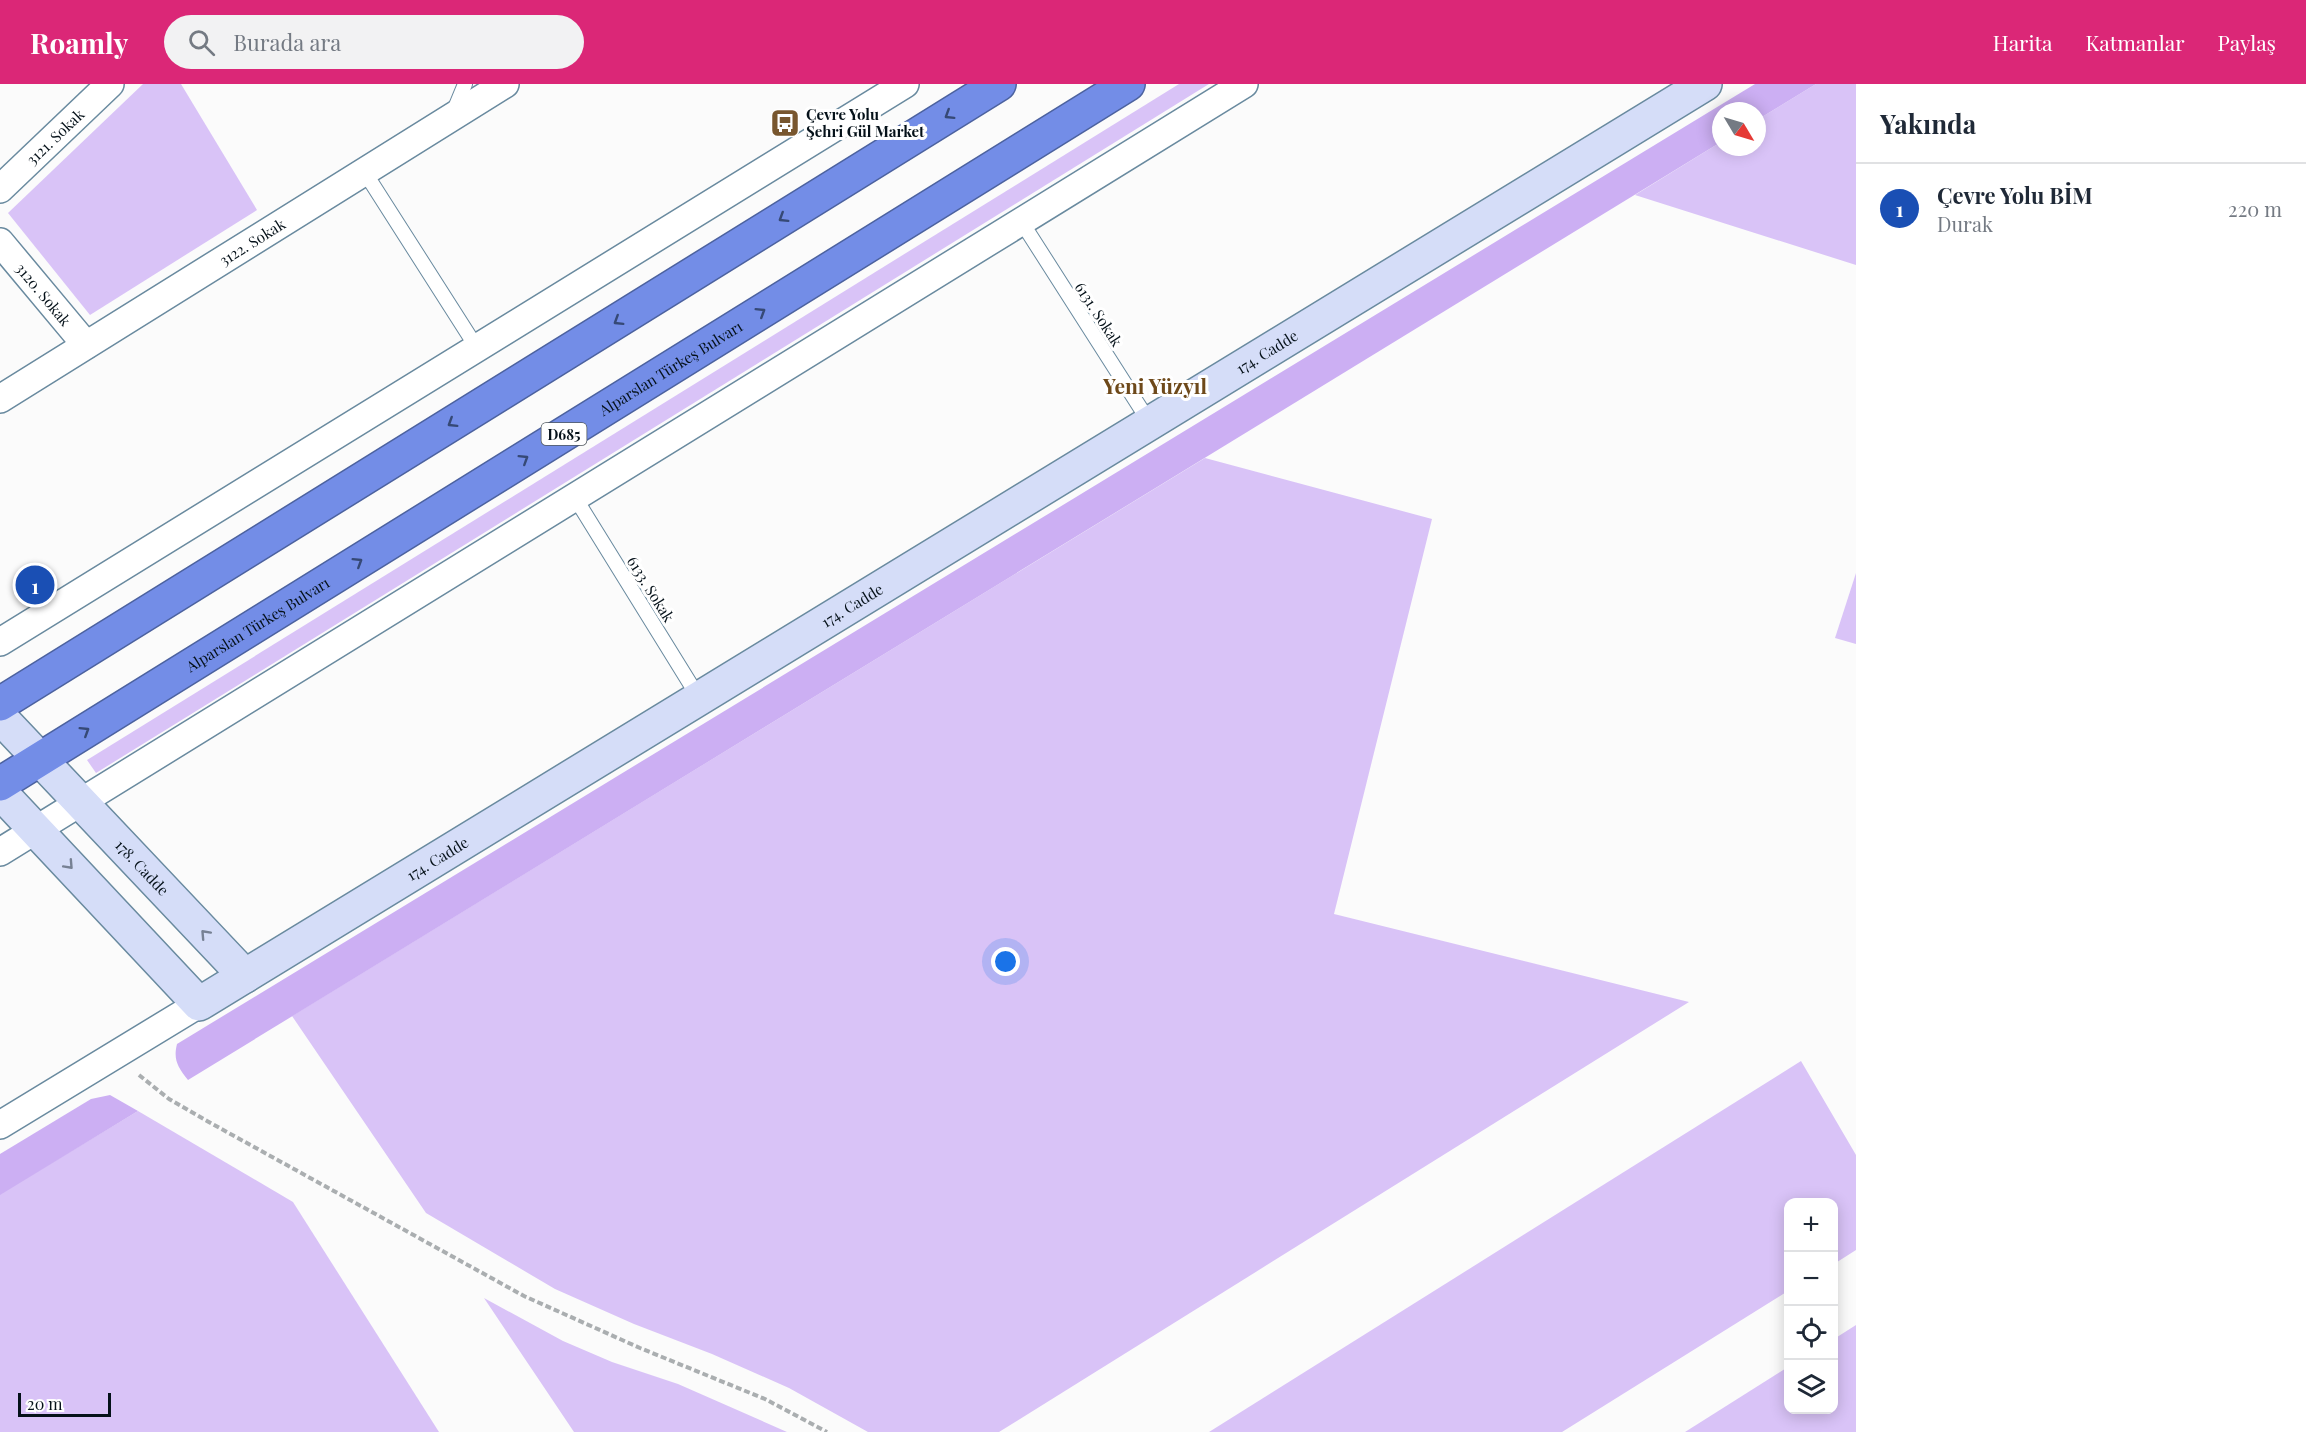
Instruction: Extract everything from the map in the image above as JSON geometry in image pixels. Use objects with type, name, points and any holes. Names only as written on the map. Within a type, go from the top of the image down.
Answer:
[{"type":"highway","points":[[0,704],[999,84]]},
{"type":"highway","name":"Alparslan Türkeş Bulvarı","points":[[0,784],[1128,84]]},
{"type":"street","name":"3121. Sokak","points":[[0,189],[110,84]]},
{"type":"street","name":"3122. Sokak","points":[[0,399],[504,84]]},
{"type":"street","points":[[0,642],[905,84]]},
{"type":"street","points":[[0,852],[1244,84]]},
{"type":"street","name":"174. Cadde","points":[[0,1125],[1705,84]]},
{"type":"street","name":"3120. Sokak","points":[[0,242],[86,345]]},
{"type":"street","name":"178. Cadde","points":[[0,717],[245,976]]},
{"type":"street","points":[[0,792],[199,1004]]},
{"type":"lane","points":[[451,117],[465,84]]},
{"type":"lane","points":[[364,171],[477,348]]},
{"type":"lane","name":"6131. Sokak","points":[[1021,222],[1150,423]]},
{"type":"lane","name":"6133. Sokak","points":[[574,496],[699,698]]},
{"type":"path","points":[[117,1054],[150,1085],[169,1099],[524,1296],[598,1330],[765,1399],[827,1432]]},
{"type":"shaded area","points":[[143,84],[181,84],[257,210],[90,315],[8,213]]},
{"type":"shaded area","points":[[1179,84],[1209,84],[96,773],[87,760]]},
{"type":"shaded area","points":[[1755,84],[1816,84],[1766,115],[1766,102],[1725,102]]},
{"type":"shaded area","points":[[1816,84],[1856,84],[1856,265],[1635,195],[1712,148],[1712,156],[1766,156],[1766,115]]},
{"type":"shaded area","points":[[1712,110],[1712,148],[188,1080],[177,1063],[177,1044]]},
{"type":"shaded area","points":[[1205,458],[1432,519],[1334,914],[1689,1002],[999,1432],[868,1432],[789,1388],[555,1289],[426,1213],[292,1016]]},
{"type":"shaded area","points":[[1856,573],[1856,644],[1835,638]]},
{"type":"shaded area","points":[[1801,1061],[1856,1155],[1856,1250],[1838,1261],[1838,1198],[1784,1198],[1784,1293],[1562,1432],[1209,1432]]},
{"type":"shaded area","points":[[110,1095],[138,1111],[0,1195],[0,1154],[91,1099]]},
{"type":"shaded area","points":[[138,1111],[293,1202],[439,1432],[0,1432],[0,1194]]},
{"type":"shaded area","points":[[484,1298],[563,1341],[612,1362],[678,1384],[787,1432],[574,1432]]},
{"type":"shaded area","points":[[1856,1325],[1856,1432],[1685,1432],[1784,1370],[1784,1414],[1838,1414],[1838,1336]]},
{"type":"place","name":"Çevre Yolu Şehri Gül Market","points":[[785,123]]},
{"type":"place","name":"Çevre Yolu BİM","points":[[35,585]]},
{"type":"district","name":"Yeni Yüzyıl","points":[[1155,385]]}]
